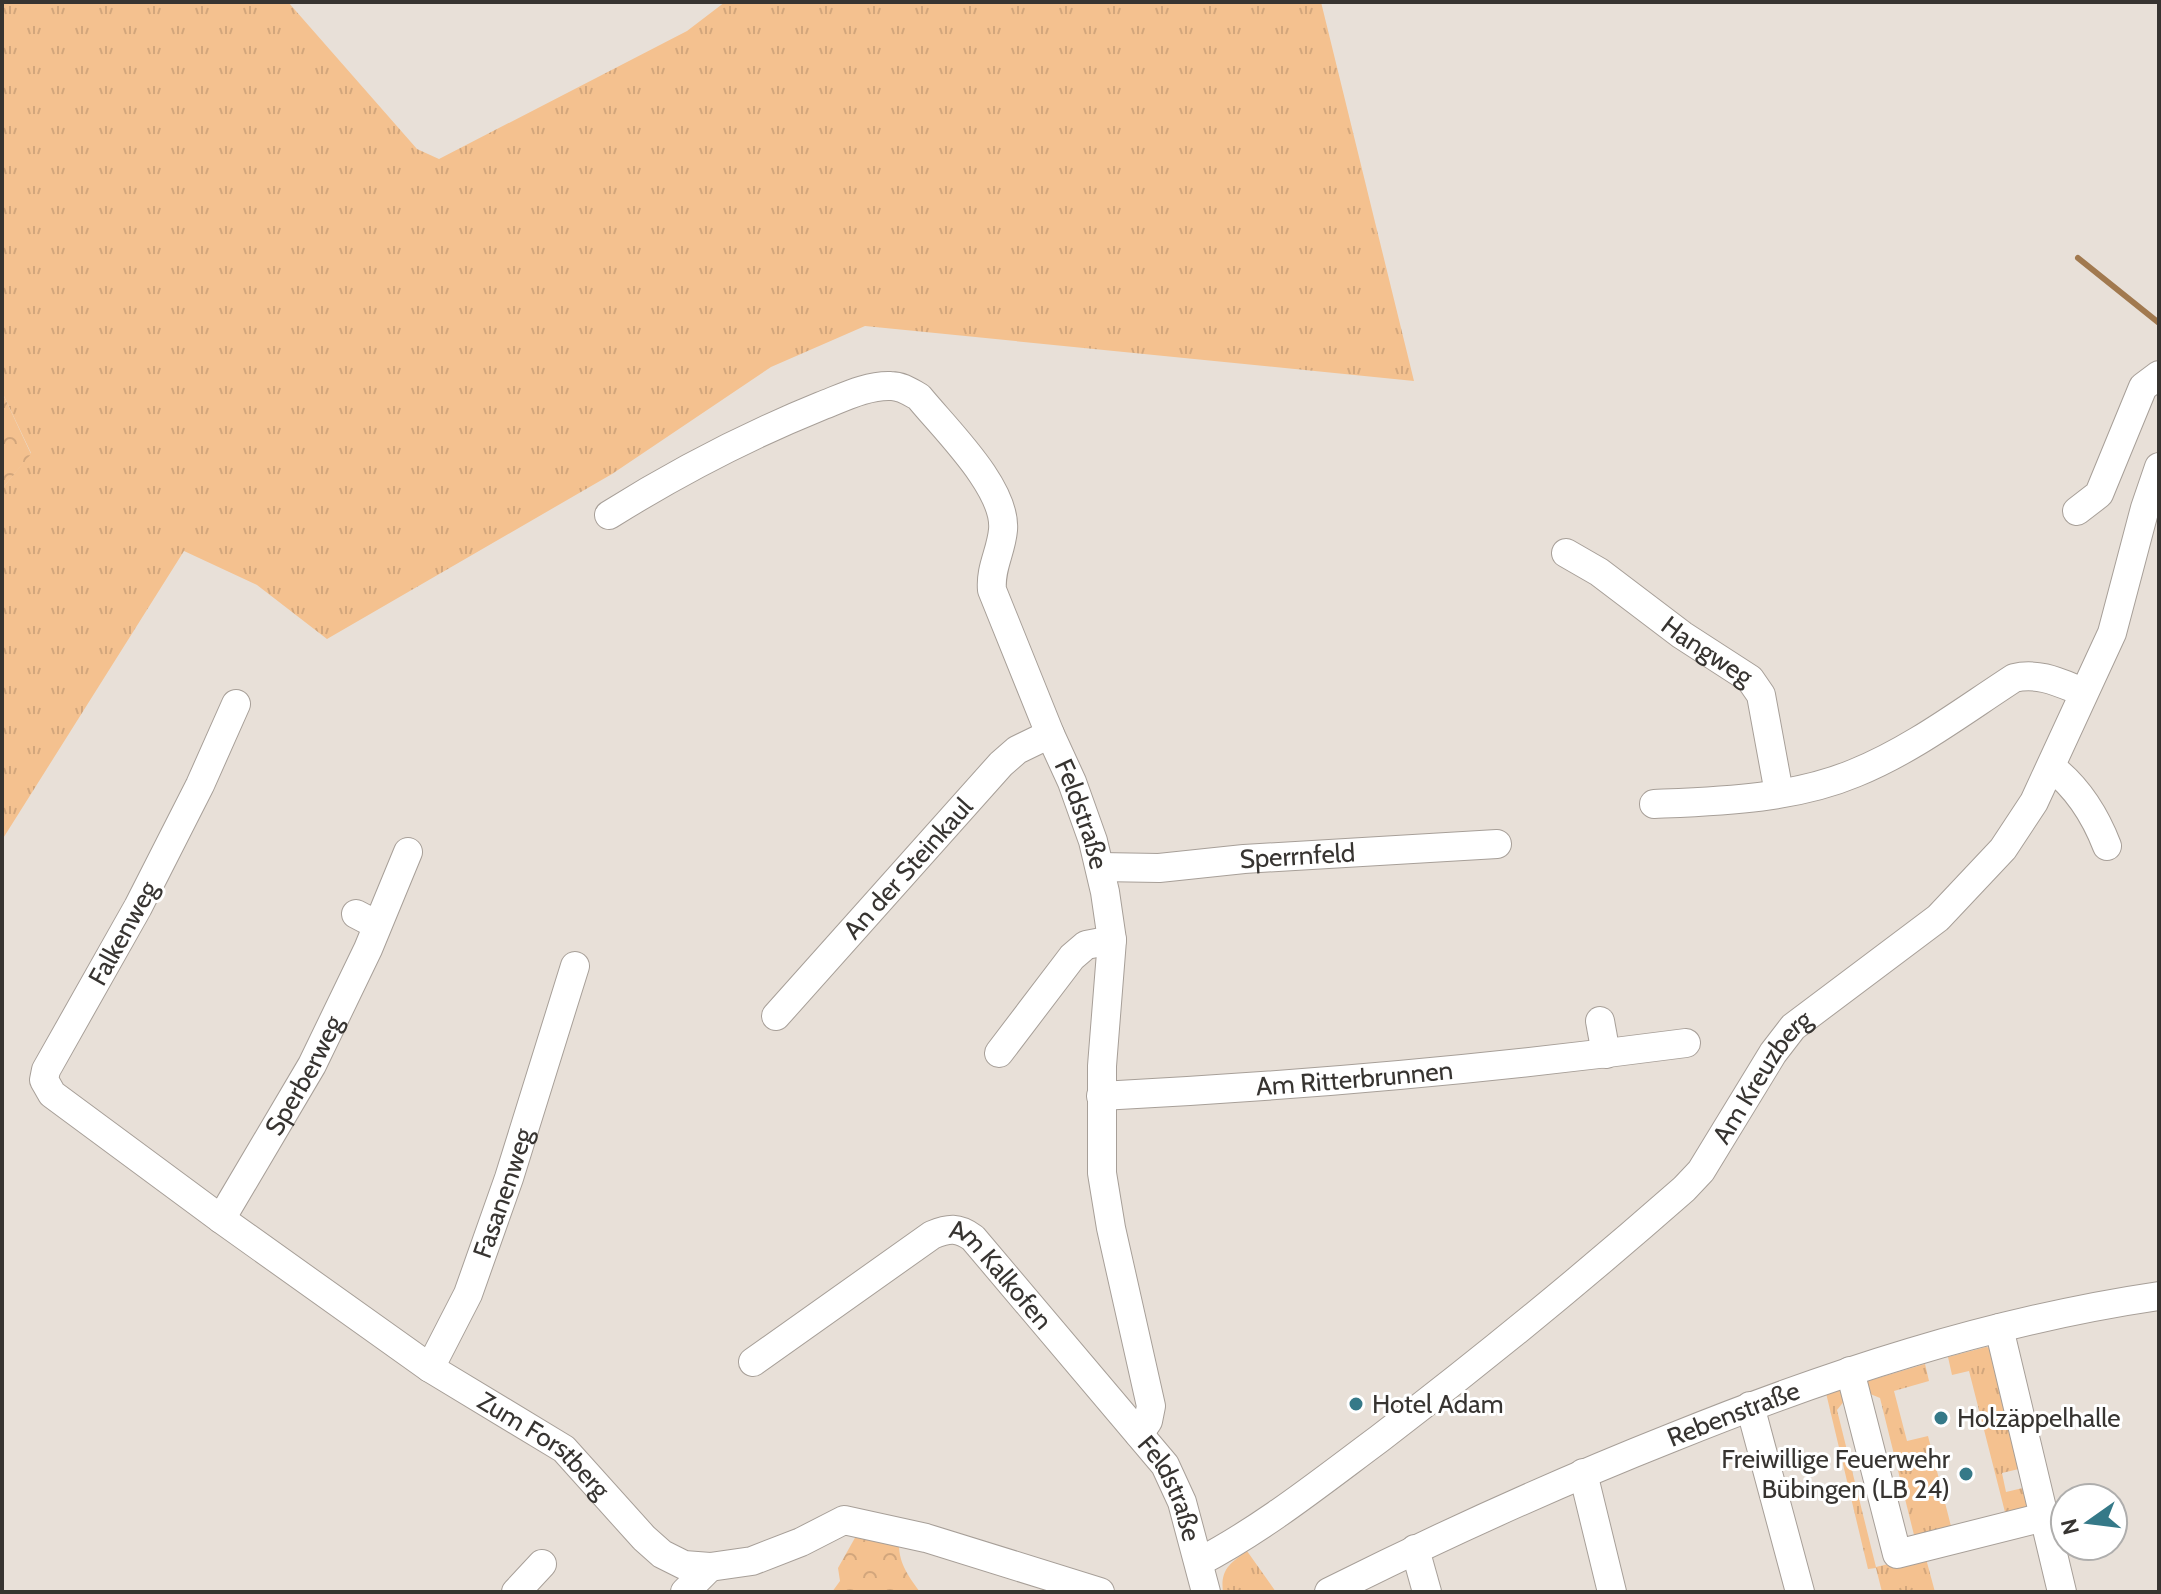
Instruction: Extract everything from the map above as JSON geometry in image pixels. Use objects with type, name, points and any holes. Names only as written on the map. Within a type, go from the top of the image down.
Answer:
[{"type":"street","points":[[2077,511],[2099,494],[2143,387],[2159,375]]},
{"type":"street","name":"Feldstraße","points":[[609,515],[666,480],[791,418],[847,396],[890,386],[904,388],[919,397],[978,469],[996,498],[1004,529],[991,577],[992,590],[1072,782],[1100,867],[1112,940],[1100,1147],[1105,1197],[1151,1406],[1148,1421],[1139,1434],[1165,1465],[1173,1481],[1206,1592]]},
{"type":"street","name":"Am Kreuzberg","points":[[1199,1562],[1273,1517],[1436,1396],[1573,1285],[1684,1189],[1707,1162],[1773,1053],[1793,1027],[1938,918],[2003,849],[2034,802],[2112,633],[2159,467]]},
{"type":"street","name":"Hangweg","points":[[1566,553],[1599,572],[1682,635],[1750,679],[1761,695],[1779,793]]},
{"type":"street","points":[[1654,804],[1721,801],[1824,784],[1880,761],[2014,678],[2029,674],[2083,692]]},
{"type":"street","name":"Falkenweg","points":[[44,1080],[53,1056],[138,907],[189,779],[236,704]]},
{"type":"street","name":"An der Steinkaul","points":[[776,1016],[1001,764],[1017,750],[1050,734]]},
{"type":"street","points":[[2051,767],[2065,778],[2094,816],[2107,846]]},
{"type":"street","name":"Sperrnfeld","points":[[1100,867],[1159,868],[1244,859],[1497,844]]},
{"type":"street","name":"Sperberweg","points":[[221,1219],[312,1065],[367,920],[408,852]]},
{"type":"street","points":[[999,1053],[1072,957],[1086,945],[1112,940]]},
{"type":"street","name":"Fasanenweg","points":[[430,1368],[468,1294],[509,1178],[551,1006],[575,966]]},
{"type":"street","points":[[1600,1021],[1606,1054]]},
{"type":"street","name":"Am Ritterbrunnen","points":[[1101,1096],[1253,1088],[1606,1054],[1686,1043]]},
{"type":"street","name":"Zum Forstberg","points":[[44,1080],[52,1094],[430,1368],[564,1449],[644,1538],[662,1554],[684,1565],[710,1567],[752,1561],[801,1542],[844,1520],[926,1538],[1100,1592]]},
{"type":"street","name":"Am Kalkofen","points":[[753,1362],[932,1235],[955,1228],[973,1238],[1139,1434]]},
{"type":"street","name":"Rebenstraße","points":[[1329,1592],[1415,1549],[1583,1473],[1750,1406],[1932,1345],[1999,1328],[2159,1296]]},
{"type":"street","points":[[1999,1328],[2062,1592]]},
{"type":"street","points":[[1850,1371],[1897,1554],[2044,1517]]},
{"type":"street","points":[[1750,1406],[1800,1592]]},
{"type":"street","points":[[1583,1473],[1612,1592]]},
{"type":"street","points":[[1415,1549],[1427,1592]]},
{"type":"street","points":[[516,1592],[542,1564]]},
{"type":"street","points":[[685,1592],[710,1567]]},
{"type":"green space","points":[[2,2],[288,2],[417,149],[439,159],[687,31],[725,2],[1321,2],[1414,381],[865,326],[771,367],[612,474],[327,639],[257,585],[184,551],[2,840],[2,489],[31,453],[2,392]]},
{"type":"green space","points":[[2,392],[31,454],[2,489]]},
{"type":"green space","points":[[1991,1348],[2023,1468],[2002,1473],[2006,1492],[2027,1487],[2033,1513],[2007,1520],[1969,1371],[1952,1375],[1948,1357]]},
{"type":"green space","points":[[1925,1364],[1929,1381],[1894,1391],[1907,1441],[1928,1436],[1953,1534],[1916,1543],[1880,1398],[1863,1391],[1861,1383]]},
{"type":"green space","points":[[1847,1388],[1849,1395],[1837,1410],[1876,1567],[1925,1555],[1935,1592],[1882,1592],[1876,1568],[1868,1569],[1826,1393]]},
{"type":"green space","points":[[856,1536],[899,1540],[904,1568],[920,1592],[832,1592],[840,1581],[838,1568]]},
{"type":"green space","points":[[1247,1551],[1276,1592],[1223,1592],[1225,1573]]},
{"type":"waterway","points":[[2078,258],[2159,323]]},
{"type":"place","name":"Hotel Adam","points":[[1356,1404]]},
{"type":"place","name":"Holzäppelhalle","points":[[1941,1418]]},
{"type":"place","name":"Freiwillige Feuerwehr Bübingen (LB 24)","points":[[1966,1474]]}]
